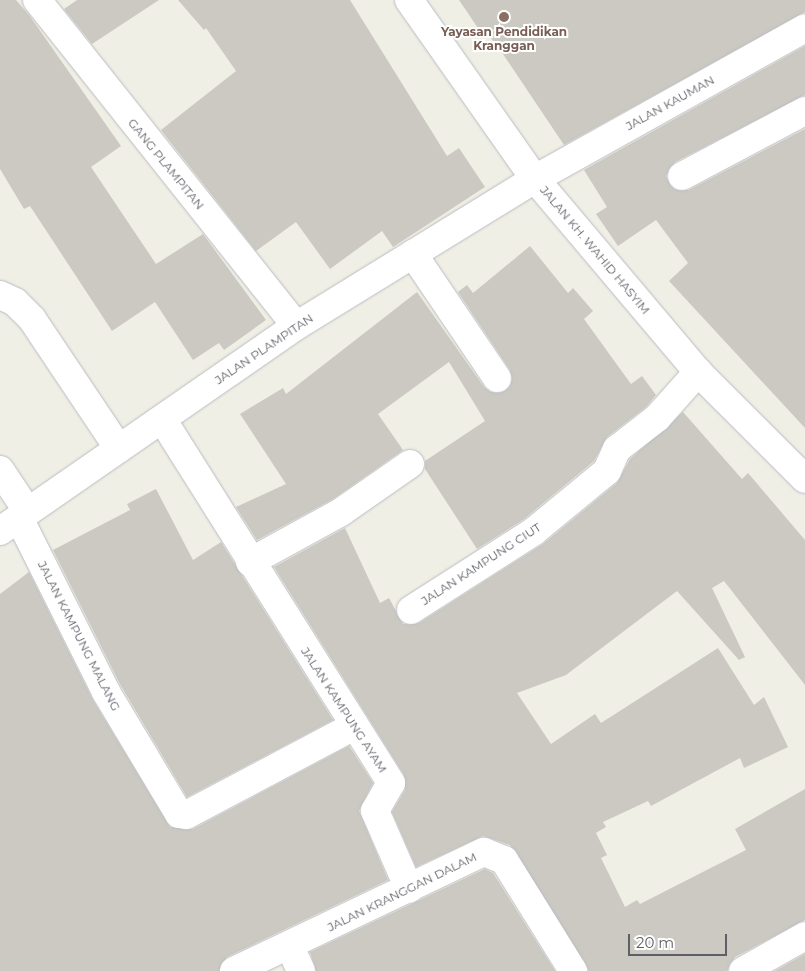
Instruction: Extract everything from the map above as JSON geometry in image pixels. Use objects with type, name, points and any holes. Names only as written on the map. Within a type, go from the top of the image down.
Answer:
[{"type":"street","name":"GANG PLAMPITAN","points":[[37,0],[296,326]]},
{"type":"street","name":"JALAN KH. WAHID HASYIM","points":[[409,0],[535,179],[698,372],[804,476]]},
{"type":"street","name":"JALAN KAUMAN","points":[[535,179],[805,28]]},
{"type":"street","points":[[682,176],[805,111]]},
{"type":"street","name":"JALAN PLAMPITAN","points":[[16,520],[296,326],[535,179]]},
{"type":"street","points":[[413,254],[497,378]]},
{"type":"street","points":[[0,295],[32,319],[119,449]]},
{"type":"street","name":"JALAN KAMPUNG CIUT","points":[[411,610],[533,532],[607,471],[616,449],[657,418],[698,372]]},
{"type":"street","name":"JALAN KAMPUNG AYAM","points":[[162,419],[391,784],[375,811],[409,889]]},
{"type":"street","points":[[250,562],[341,512],[410,464]]},
{"type":"street","points":[[0,470],[16,520]]},
{"type":"street","name":"JALAN KAMPUNG MALANG","points":[[16,520],[106,692],[179,814],[186,815],[354,726]]},
{"type":"street","name":"JALAN KRANGGAN DALAM","points":[[234,971],[295,959],[409,889],[484,852],[498,855],[572,971]]},
{"type":"street","points":[[743,971],[805,936]]},
{"type":"building","points":[[0,0],[16,0],[29,15],[121,146],[91,167],[156,264],[203,234],[266,320],[224,350],[219,343],[193,360],[155,302],[112,331],[30,206],[24,209],[0,169]]},
{"type":"building","points":[[77,0],[159,0],[92,44],[64,9]]},
{"type":"building","points":[[178,0],[350,0],[447,156],[459,148],[485,187],[393,247],[382,231],[330,269],[296,222],[256,251],[161,130],[236,71],[206,28],[204,30]]},
{"type":"building","points":[[459,0],[805,0],[805,12],[564,145],[503,54],[488,34],[484,37]]},
{"type":"building","points":[[805,46],[805,95],[675,162],[666,176],[674,189],[689,190],[805,129],[805,428],[669,281],[688,263],[656,220],[618,246],[596,214],[607,207],[584,170]]},
{"type":"building","points":[[530,246],[568,293],[573,288],[593,311],[584,319],[631,384],[642,376],[656,395],[646,407],[607,437],[594,461],[524,519],[477,549],[425,469],[425,461],[485,421],[449,362],[378,414],[403,450],[333,499],[257,540],[236,507],[286,484],[240,414],[283,388],[286,394],[417,292],[484,387],[491,392],[505,391],[511,384],[510,370],[458,292],[467,285],[473,293]]},
{"type":"building","points":[[683,412],[742,479],[748,473],[805,540],[805,685],[724,581],[712,588],[745,657],[739,660],[677,591],[566,675],[517,693],[551,744],[595,714],[601,723],[718,648],[754,705],[764,697],[788,747],[744,768],[740,758],[651,806],[648,801],[603,822],[606,827],[596,833],[607,855],[601,858],[625,907],[637,900],[640,904],[746,850],[735,829],[805,789],[805,920],[735,957],[727,971],[589,971],[510,845],[483,836],[416,867],[392,812],[405,790],[404,775],[274,567],[345,528],[380,603],[389,598],[403,624],[419,623],[543,544],[617,483],[630,459]]},
{"type":"building","points":[[156,489],[193,560],[221,542],[333,720],[187,797],[120,684],[53,550],[130,510],[127,504]]},
{"type":"building","points":[[29,572],[93,700],[170,827],[193,829],[349,746],[373,783],[359,811],[388,880],[227,957],[219,971],[0,971],[0,594]]},
{"type":"building","points":[[485,869],[493,873],[555,971],[316,971],[310,952]]},
{"type":"building","points":[[805,954],[805,971],[775,971]]},
{"type":"place","name":"Yayasan Pendidikan Kranggan","points":[[504,17]]}]
